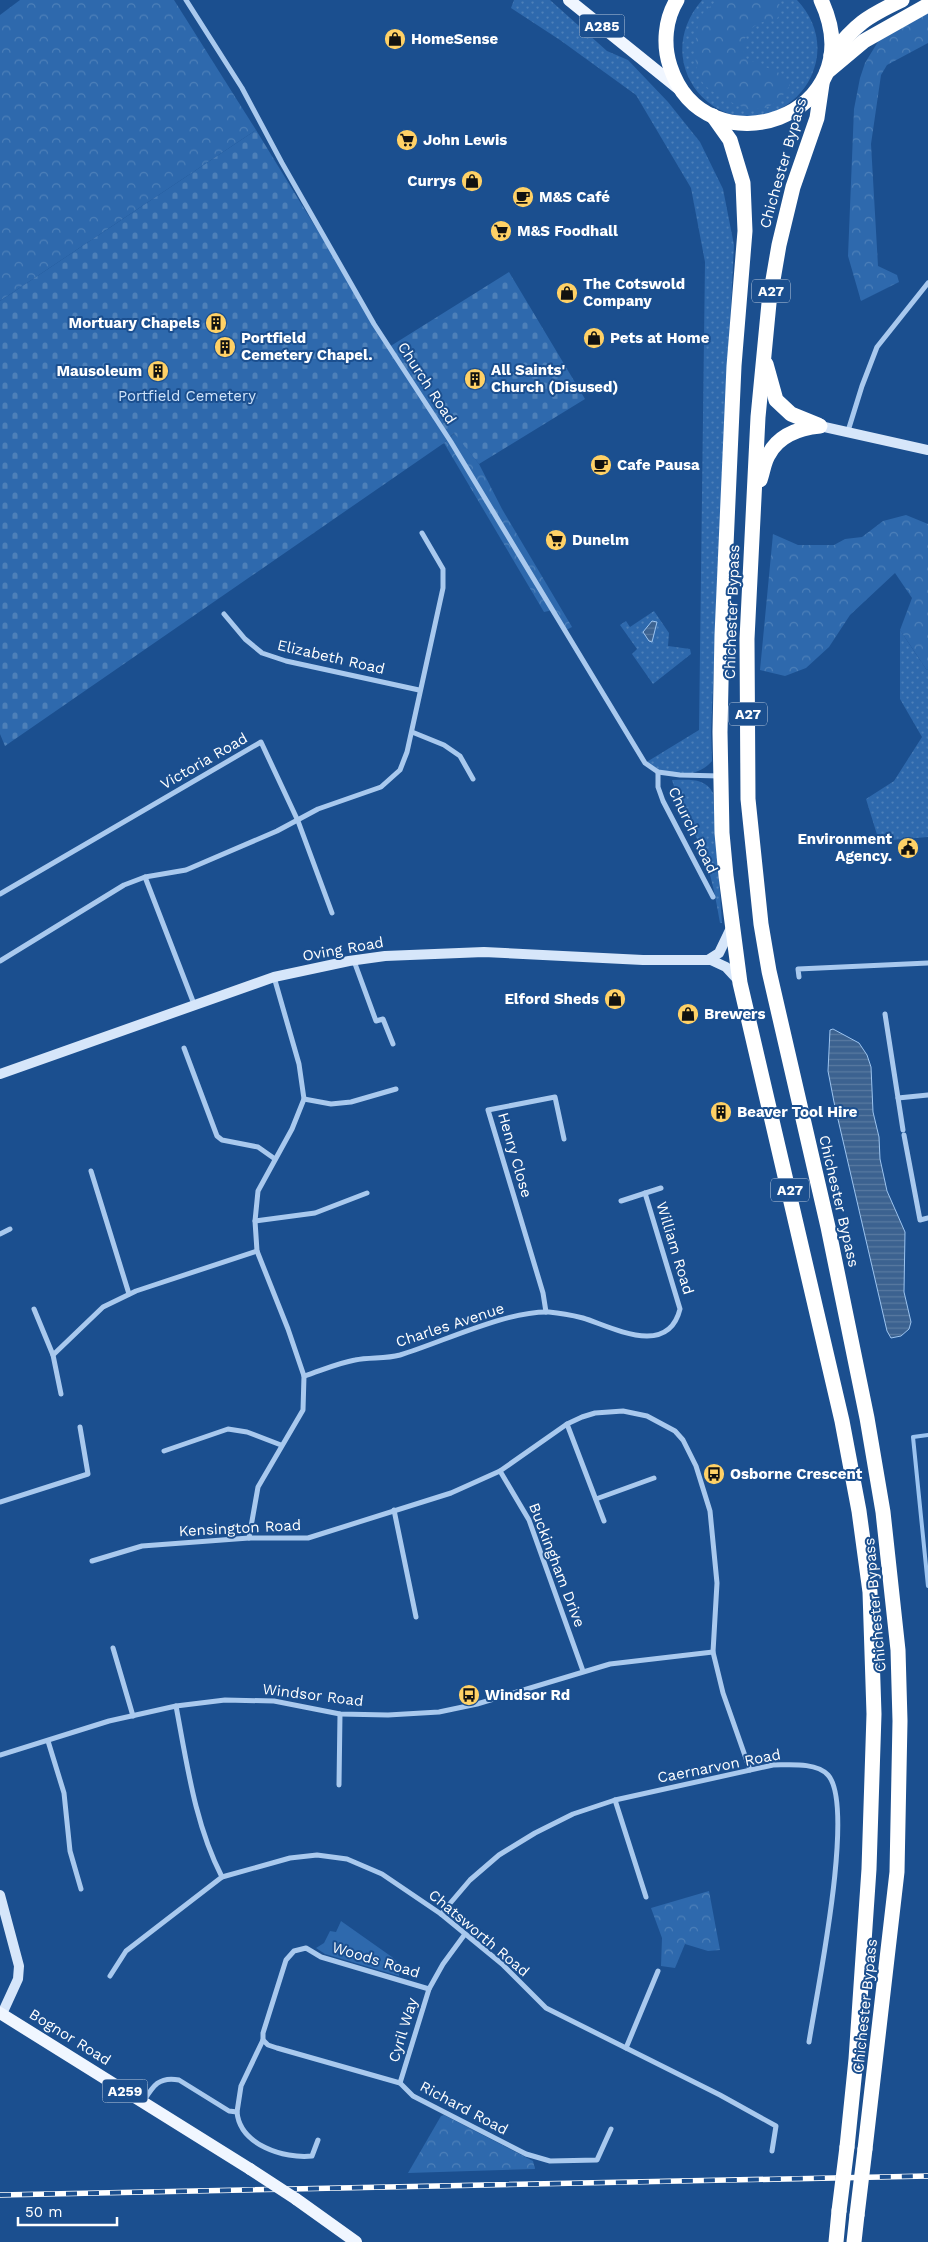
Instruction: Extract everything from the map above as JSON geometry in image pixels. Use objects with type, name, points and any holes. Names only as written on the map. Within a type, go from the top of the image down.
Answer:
[{"type":"highway","points":[[677,0],[668,23],[666,41],[667,59],[673,76],[683,92],[696,105],[713,116],[740,124],[768,122],[793,112],[825,78],[864,42],[928,5]]},
{"type":"highway","points":[[821,0],[828,15],[832,35],[831,55]]},
{"type":"highway","points":[[831,55],[849,33],[864,20],[902,0]]},
{"type":"highway","name":"Chichester Bypass","points":[[831,55],[817,118],[793,187],[779,245],[769,303],[758,417],[747,639],[748,799],[761,924],[769,971],[828,1227],[884,1512],[898,1650],[900,1721],[897,1872],[854,2242]]},
{"type":"highway","name":"Chichester Bypass","points":[[713,116],[730,140],[743,183],[745,231],[732,421],[722,635],[722,833],[731,928],[740,983],[842,1421],[859,1511],[870,1592],[874,1714],[869,1869],[856,2059],[836,2242]]},
{"type":"highway","points":[[764,355],[776,400],[791,414],[820,426]]},
{"type":"highway","points":[[753,503],[768,454],[793,432],[820,426]]},
{"type":"main road","name":"A285","points":[[569,0],[683,92]]},
{"type":"main road","points":[[820,426],[928,450]]},
{"type":"main road","points":[[708,960],[720,953],[731,928]]},
{"type":"main road","name":"Oving Road","points":[[0,1074],[194,1004],[274,978],[354,960],[426,953],[484,952],[643,960],[708,960],[721,963],[740,983]]},
{"type":"main road","points":[[0,1895],[19,1966],[18,1979],[1,2014]]},
{"type":"main road","name":"Bognor Road","points":[[1,2014],[250,2169],[356,2242]]},
{"type":"street","name":"Church Road","points":[[186,0],[242,88],[374,324],[451,442],[645,763],[658,772],[680,775],[721,776]]},
{"type":"street","points":[[848,431],[877,347],[928,282]]},
{"type":"street","points":[[0,961],[110,893],[145,877],[186,870],[298,821],[318,809],[381,787],[400,770],[412,732],[419,690],[443,588],[443,569],[422,533]]},
{"type":"street","name":"Elizabeth Road","points":[[224,614],[245,639],[262,653],[306,666],[419,690]]},
{"type":"street","points":[[412,732],[444,745],[460,756],[473,779]]},
{"type":"street","name":"Victoria Road","points":[[0,894],[261,742],[298,821],[332,913]]},
{"type":"street","name":"Church Road","points":[[658,772],[658,787],[663,801],[713,897]]},
{"type":"street","points":[[145,877],[194,1004]]},
{"type":"street","points":[[354,960],[376,1021],[384,1019],[393,1044]]},
{"type":"street","points":[[799,977],[798,969],[928,963]]},
{"type":"street","points":[[249,1538],[258,1486],[303,1410],[304,1376],[288,1329],[257,1251],[255,1221],[258,1191],[292,1129],[304,1099],[299,1064],[274,978]]},
{"type":"street","points":[[885,1014],[920,1220],[928,1218]]},
{"type":"street","points":[[184,1048],[217,1136],[222,1140],[258,1147],[275,1159]]},
{"type":"street","points":[[304,1099],[331,1104],[351,1102],[396,1089]]},
{"type":"street","points":[[898,1098],[928,1095]]},
{"type":"street","name":"Henry Close","points":[[546,1312],[544,1293],[488,1110],[555,1097],[564,1139]]},
{"type":"street","points":[[91,1171],[129,1294]]},
{"type":"street","points":[[621,1201],[661,1188]]},
{"type":"street","points":[[255,1221],[315,1213],[367,1193]]},
{"type":"street","name":"William Road","points":[[546,1312],[584,1318],[610,1329],[643,1336],[668,1330],[673,1324],[680,1309],[645,1193]]},
{"type":"street","points":[[0,1234],[10,1229]]},
{"type":"street","points":[[53,1355],[103,1307],[136,1291],[257,1251]]},
{"type":"street","points":[[34,1309],[53,1355],[61,1394]]},
{"type":"street","name":"Charles Avenue","points":[[304,1376],[353,1360],[396,1356],[521,1314],[546,1312]]},
{"type":"street","points":[[500,1471],[567,1424],[594,1413],[623,1411],[656,1420],[676,1431],[683,1440],[696,1466],[710,1511],[717,1583],[713,1652],[723,1693],[750,1770]]},
{"type":"street","points":[[567,1424],[604,1521]]},
{"type":"street","points":[[0,1502],[88,1474],[80,1427]]},
{"type":"street","points":[[164,1451],[228,1429],[247,1432],[281,1446]]},
{"type":"street","name":"Kensington Road","points":[[92,1561],[142,1546],[249,1538],[308,1538],[451,1493],[500,1471]]},
{"type":"street","name":"Buckingham Drive","points":[[500,1471],[529,1520],[583,1671]]},
{"type":"street","points":[[596,1499],[654,1478]]},
{"type":"street","points":[[394,1510],[416,1617]]},
{"type":"street","points":[[113,1648],[133,1716]]},
{"type":"street","name":"Windsor Road","points":[[0,1755],[109,1721],[176,1706],[225,1700],[274,1702],[340,1714],[388,1715],[439,1712],[486,1701],[583,1671],[643,1659],[713,1652]]},
{"type":"street","points":[[176,1706],[200,1819],[211,1856],[222,1877]]},
{"type":"street","points":[[339,1785],[340,1714]]},
{"type":"street","points":[[48,1741],[64,1793],[70,1851],[81,1889]]},
{"type":"street","name":"Caernarvon Road","points":[[441,1914],[470,1880],[500,1855],[534,1834],[573,1814],[615,1800],[773,1765],[802,1765],[816,1768],[827,1773],[832,1781],[837,1798],[838,1845],[836,1869],[809,2042]]},
{"type":"street","points":[[615,1800],[646,1897]]},
{"type":"street","name":"Chatsworth Road","points":[[110,1976],[126,1951],[222,1877],[290,1858],[317,1856],[347,1859],[382,1874],[441,1914],[502,1964],[546,2008],[720,2094],[776,2126],[772,2151]]},
{"type":"street","name":"Cyril Way","points":[[400,2083],[429,1989],[443,1964],[465,1934]]},
{"type":"street","name":"Woods Road","points":[[263,2040],[263,2033],[286,1960],[294,1951],[300,1949],[310,1950],[321,1957],[429,1989]]},
{"type":"street","points":[[626,2048],[658,1972]]},
{"type":"street","points":[[263,2040],[241,2086],[237,2112],[239,2125],[246,2134],[263,2145],[292,2157],[312,2156],[318,2140]]},
{"type":"street","name":"Richard Road","points":[[263,2040],[268,2045],[277,2048],[400,2083],[413,2096],[469,2126],[526,2154],[550,2161],[597,2160],[611,2129]]},
{"type":"street","points":[[143,2102],[154,2085],[160,2080],[173,2079],[180,2080],[229,2111],[237,2112]]},
{"type":"green space","points":[[20,0],[174,0],[256,130],[0,301],[0,15]]},
{"type":"green space","points":[[514,0],[550,0],[607,51],[628,60],[668,102],[700,142],[723,189],[734,245],[718,567],[711,732],[712,761],[707,766],[688,774],[666,774],[657,771],[645,763],[699,730],[705,262],[691,188],[636,95],[560,40],[511,8]]},
{"type":"green space","points":[[702,0],[797,0],[811,21],[816,37],[817,53],[816,62],[808,83],[793,100],[768,114],[743,117],[721,110],[701,96],[688,76],[682,52],[686,26]]},
{"type":"green space","points":[[717,0],[778,0],[781,10],[777,19],[761,22],[755,26],[746,35],[744,42],[745,58],[784,75],[790,85],[776,102],[769,106],[753,109],[735,104],[705,86],[698,74],[695,46],[700,19],[703,13]]},
{"type":"green space","points":[[928,13],[928,43],[887,65],[881,75],[871,144],[878,266],[897,275],[899,282],[861,301],[848,256],[854,109],[860,78],[865,63],[879,40]]},
{"type":"green space","name":"Portfield Cemetery","points":[[256,130],[389,347],[509,272],[585,399],[479,464],[454,433],[444,443],[5,746],[0,734],[0,301]]},
{"type":"green space","points":[[455,433],[479,464],[502,509],[572,627],[564,631],[553,610],[544,612],[444,443]]},
{"type":"green space","points":[[906,515],[928,524],[928,670],[900,630],[912,598],[895,573],[850,615],[829,647],[806,668],[785,676],[760,670],[773,534],[798,545],[834,545],[845,539],[862,537],[883,521]]},
{"type":"green space","points":[[654,611],[669,633],[668,646],[690,649],[691,654],[653,684],[632,654],[637,649],[620,625],[626,621],[630,627]]},
{"type":"green space","points":[[900,630],[928,670],[928,837],[879,841],[866,799],[894,781],[922,737],[900,699]]},
{"type":"green space","points":[[672,780],[695,780],[705,784],[713,793],[722,923],[720,923],[713,886],[705,859]]},
{"type":"green space","points":[[709,1891],[720,1950],[708,1951],[685,1944],[675,1968],[661,1966],[662,1938],[651,1908]]},
{"type":"green space","points":[[341,1921],[392,1957],[399,1964],[399,1976],[325,1954],[316,1948],[324,1943],[330,1931],[336,1932]]},
{"type":"green space","points":[[444,2115],[533,2161],[535,2169],[408,2173],[441,2116]]},
{"type":"shaded area","points":[[652,621],[657,622],[652,642],[649,641],[643,632]]},
{"type":"shaded area","points":[[833,1029],[859,1043],[867,1055],[871,1067],[873,1112],[879,1137],[880,1159],[887,1191],[905,1232],[904,1292],[911,1322],[909,1329],[901,1336],[891,1338],[887,1331],[834,1102],[828,1071],[830,1030]]},
{"type":"waterway","points":[[928,1435],[913,1437],[928,1586]]},
{"type":"railway","points":[[0,2195],[928,2176]]},
{"type":"place","name":"HomeSense","points":[[395,39]]},
{"type":"place","name":"John Lewis","points":[[407,140]]},
{"type":"place","name":"Currys","points":[[472,181]]},
{"type":"place","name":"M&S Café","points":[[523,197]]},
{"type":"place","name":"M&S Foodhall","points":[[501,231]]},
{"type":"place","name":"The Cotswold Company","points":[[567,293]]},
{"type":"place","name":"Mortuary Chapels","points":[[216,323]]},
{"type":"place","name":"Pets at Home","points":[[594,338]]},
{"type":"place","name":"Portfield Cemetery Chapel.","points":[[225,347]]},
{"type":"place","name":"Mausoleum","points":[[158,371]]},
{"type":"place","name":"All Saints' Church (Disused)","points":[[475,379]]},
{"type":"place","name":"Cafe Pausa","points":[[601,465]]},
{"type":"place","name":"Dunelm","points":[[556,540]]},
{"type":"place","name":"Environment Agency.","points":[[908,848]]},
{"type":"place","name":"Elford Sheds","points":[[615,999]]},
{"type":"place","name":"Brewers","points":[[688,1014]]},
{"type":"place","name":"Beaver Tool Hire","points":[[721,1112]]},
{"type":"place","name":"Osborne Crescent","points":[[714,1474]]},
{"type":"place","name":"Windsor Rd","points":[[469,1695]]}]
